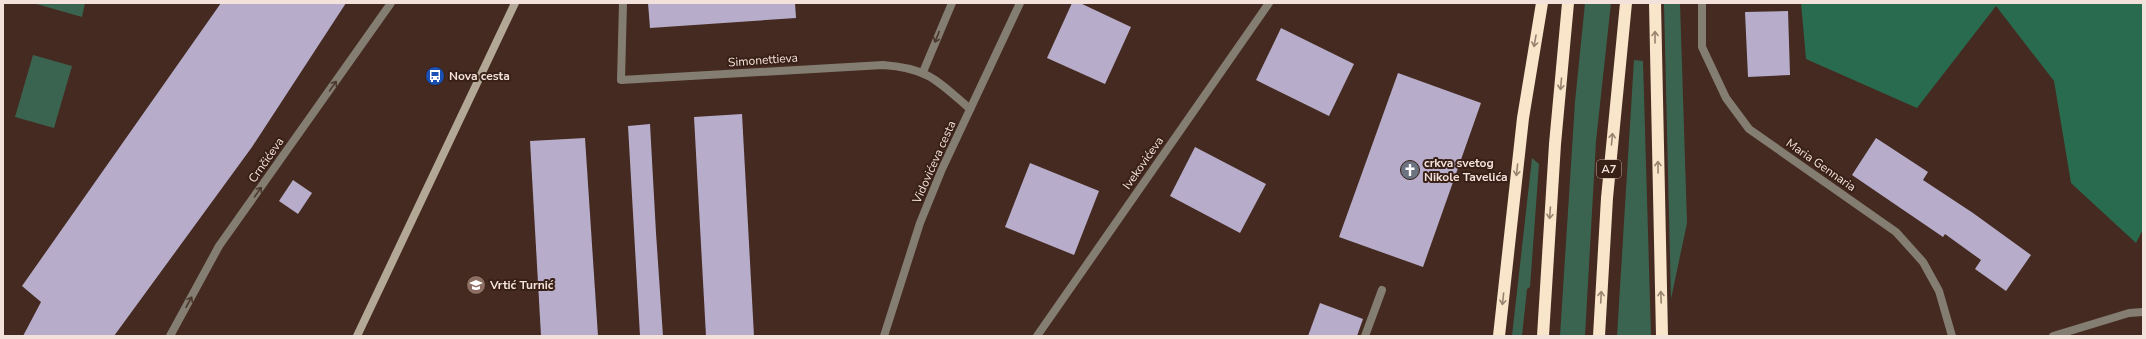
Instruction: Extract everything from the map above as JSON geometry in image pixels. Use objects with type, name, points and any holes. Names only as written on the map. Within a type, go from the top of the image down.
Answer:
[{"type":"highway","points":[[1499,336],[1523,118],[1542,3]]},
{"type":"highway","points":[[1543,336],[1555,144],[1568,3]]},
{"type":"highway","name":"A7","points":[[1599,336],[1607,198],[1626,3]]},
{"type":"highway","points":[[1655,3],[1662,336]]},
{"type":"street","name":"Crnčićeva","points":[[170,336],[219,246],[391,3]]},
{"type":"street","points":[[357,336],[515,3]]},
{"type":"street","name":"Simonettieva","points":[[623,3],[621,80],[883,65],[904,66],[923,72],[942,85],[970,109]]},
{"type":"street","points":[[923,72],[952,3]]},
{"type":"street","name":"Vidovićeva cesta","points":[[884,336],[920,224],[970,109],[1020,3]]},
{"type":"street","name":"Ivekovićeva","points":[[1037,336],[1269,3]]},
{"type":"street","name":"Maria Gennaria","points":[[1702,3],[1702,47],[1726,98],[1749,129],[1896,232],[1923,262],[1939,291],[1952,336]]},
{"type":"street","points":[[1365,336],[1382,290]]},
{"type":"street","points":[[2053,336],[2129,313],[2143,312]]},
{"type":"green space","points":[[33,3],[85,3],[82,17]]},
{"type":"green space","points":[[1585,3],[1611,3],[1596,141],[1585,336],[1560,336],[1575,102]]},
{"type":"green space","points":[[1664,3],[1680,3],[1687,223],[1671,299]]},
{"type":"green space","points":[[1801,3],[2143,3],[2143,229],[2136,243],[2071,183],[2054,81],[1996,6],[1917,108],[1806,59]]},
{"type":"green space","points":[[33,55],[72,66],[54,128],[15,117]]},
{"type":"green space","points":[[1634,60],[1643,61],[1651,336],[1617,336]]},
{"type":"green space","points":[[1532,158],[1539,164],[1530,287],[1527,289],[1522,336],[1512,336]]},
{"type":"building","points":[[221,3],[346,3],[252,147],[114,336],[23,336],[41,302],[22,286]]},
{"type":"building","points":[[648,3],[795,3],[796,18],[650,28]]},
{"type":"building","points":[[1072,3],[1080,3],[1131,27],[1105,84],[1047,58]]},
{"type":"building","points":[[1788,11],[1790,75],[1748,77],[1745,12]]},
{"type":"building","points":[[1281,28],[1354,64],[1329,116],[1256,80]]},
{"type":"building","name":"crkva svetog Nikole Tavelića","points":[[1398,73],[1481,103],[1423,267],[1339,237]]},
{"type":"building","points":[[742,114],[754,336],[706,336],[694,117]]},
{"type":"building","points":[[650,124],[663,336],[640,336],[628,126]]},
{"type":"building","points":[[585,138],[598,336],[541,336],[530,141]]},
{"type":"building","points":[[1876,138],[1928,172],[1923,180],[1973,213],[2031,255],[2006,291],[1975,269],[1981,260],[1945,234],[1943,237],[1852,175]]},
{"type":"building","points":[[1195,147],[1266,184],[1240,233],[1170,196]]},
{"type":"building","points":[[1030,163],[1099,191],[1074,255],[1005,227]]},
{"type":"building","points":[[293,180],[312,193],[298,214],[279,201]]},
{"type":"building","points":[[1320,303],[1363,319],[1357,336],[1308,336]]},
{"type":"place","name":"Nova cesta","points":[[435,76]]},
{"type":"place","name":"crkva svetog Nikole Tavelića","points":[[1410,170]]},
{"type":"place","name":"Vrtić Turnić","points":[[476,285]]}]
